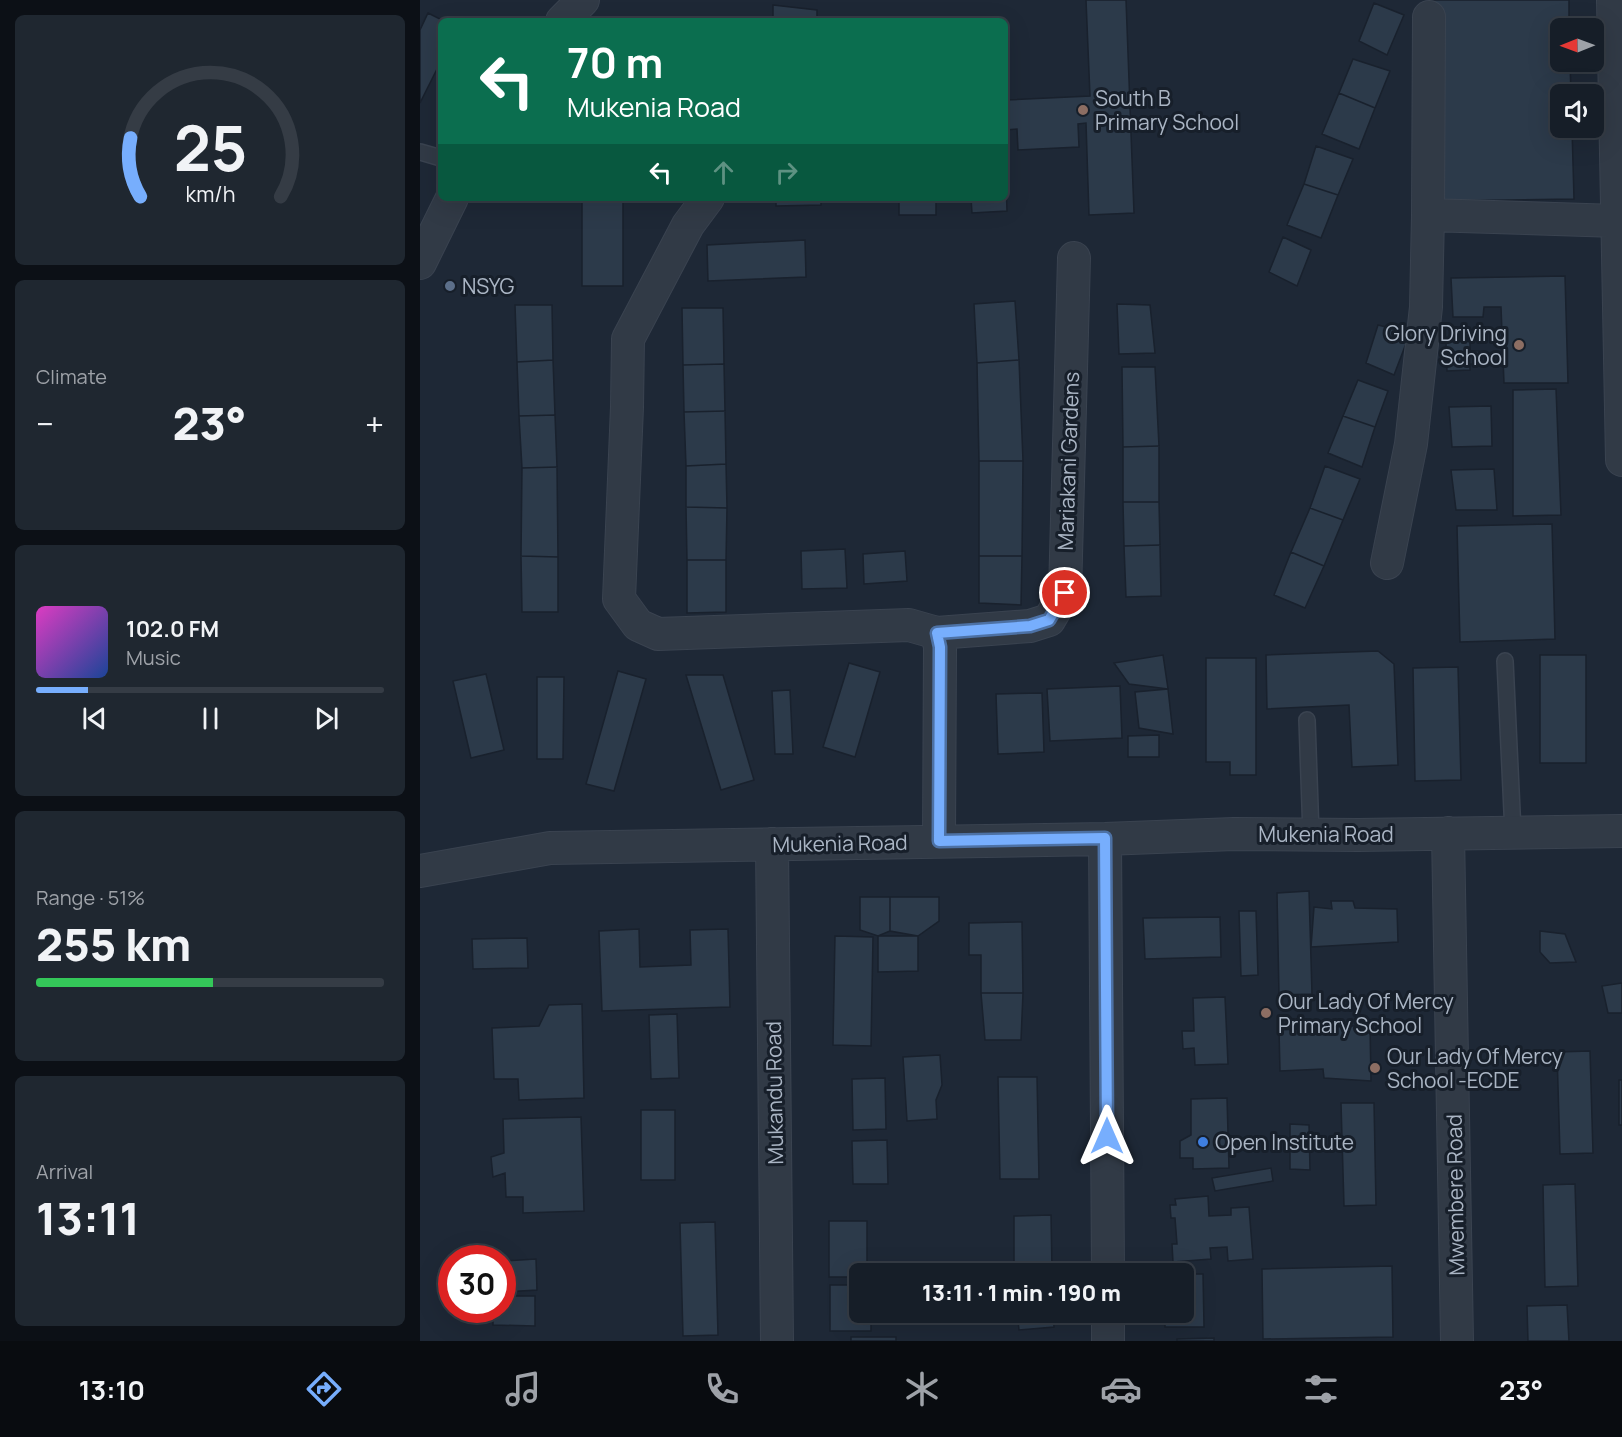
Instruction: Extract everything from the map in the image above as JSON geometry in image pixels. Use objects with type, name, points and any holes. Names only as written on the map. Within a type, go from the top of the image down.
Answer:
[{"type":"street","points":[[565,18],[583,0]]},
{"type":"street","points":[[1613,0],[1618,55],[1617,221],[1622,460]]},
{"type":"street","points":[[1387,563],[1411,444],[1426,307],[1429,17]]},
{"type":"street","points":[[420,263],[451,201]]},
{"type":"street","name":"Mariakani Gardens","points":[[706,201],[688,225],[628,339],[619,599],[638,625],[658,634],[909,625],[937,633],[1030,626],[1049,620],[1065,593],[1074,258]]},
{"type":"street","points":[[1428,215],[1617,221]]},
{"type":"street","points":[[937,633],[940,647],[939,841]]},
{"type":"street","name":"Mukenia Road","points":[[420,871],[550,848],[1234,834],[1622,831]]},
{"type":"street","name":"Mwembere Road","points":[[1448,833],[1457,1341]]},
{"type":"street","points":[[1105,838],[1108,1263]]},
{"type":"street","name":"Mukandu Road","points":[[772,844],[777,1341]]},
{"type":"street","points":[[1108,1323],[1108,1341]]},
{"type":"lane","points":[[420,152],[438,157]]},
{"type":"lane","points":[[1505,661],[1514,833]]},
{"type":"lane","points":[[1307,720],[1311,835]]},
{"type":"building","name":"South B Primary School","points":[[1086,0],[1126,0],[1134,213],[1089,215],[1086,123],[1078,124],[1079,147],[1018,150],[1017,129],[1008,130],[1008,100],[1090,96]]},
{"type":"building","points":[[1432,0],[1569,0],[1569,18],[1550,18],[1550,72],[1570,72],[1571,84],[1550,84],[1550,138],[1572,138],[1574,199],[1441,201]]},
{"type":"building","points":[[1374,3],[1404,15],[1387,55],[1359,41]]},
{"type":"building","points":[[773,5],[817,10],[817,18],[773,18]]},
{"type":"building","points":[[428,13],[438,18],[438,67],[420,103],[420,30]]},
{"type":"building","points":[[1353,59],[1390,71],[1375,108],[1339,93]]},
{"type":"building","points":[[1339,93],[1375,108],[1359,149],[1322,134]]},
{"type":"building","points":[[1316,146],[1353,159],[1338,195],[1304,184]]},
{"type":"building","points":[[1304,184],[1338,195],[1321,238],[1287,225]]},
{"type":"building","points":[[582,201],[623,201],[623,286],[582,286]]},
{"type":"building","points":[[776,201],[821,201],[821,205],[776,206]]},
{"type":"building","points":[[899,201],[936,201],[936,215],[899,215]]},
{"type":"building","points":[[971,201],[1007,201],[1007,211],[972,213]]},
{"type":"building","points":[[1283,237],[1311,250],[1297,286],[1269,272]]},
{"type":"building","points":[[805,240],[806,277],[708,281],[707,245]]},
{"type":"building","points":[[1565,276],[1568,383],[1504,383],[1501,307],[1484,307],[1483,317],[1453,317],[1451,278]]},
{"type":"building","points":[[1015,301],[1019,360],[977,363],[974,304]]},
{"type":"building","points":[[1117,304],[1150,305],[1155,353],[1119,354]]},
{"type":"building","points":[[515,305],[552,305],[553,360],[517,362]]},
{"type":"building","points":[[682,308],[723,308],[724,364],[683,365]]},
{"type":"building","points":[[1378,325],[1410,333],[1394,375],[1366,363]]},
{"type":"building","points":[[1470,341],[1470,351],[1479,351],[1480,364],[1470,364],[1470,370],[1447,371],[1446,342]]},
{"type":"building","points":[[553,360],[555,415],[519,416],[517,362]]},
{"type":"building","points":[[1019,360],[1023,461],[979,461],[977,363]]},
{"type":"building","points":[[724,364],[725,411],[684,412],[683,365]]},
{"type":"building","points":[[1122,367],[1155,367],[1159,446],[1123,447]]},
{"type":"building","points":[[1358,380],[1388,391],[1375,427],[1343,416]]},
{"type":"building","points":[[1556,389],[1561,515],[1513,516],[1513,390]]},
{"type":"building","points":[[1491,406],[1492,446],[1452,447],[1449,407]]},
{"type":"building","points":[[725,411],[726,464],[686,466],[684,412]]},
{"type":"building","points":[[555,415],[557,467],[522,468],[519,416]]},
{"type":"building","points":[[1343,416],[1375,427],[1362,467],[1328,453]]},
{"type":"building","points":[[1159,446],[1159,502],[1123,502],[1123,447]]},
{"type":"building","points":[[979,461],[1023,461],[1022,556],[979,556]]},
{"type":"building","points":[[726,464],[727,508],[686,507],[686,466]]},
{"type":"building","points":[[1325,466],[1360,479],[1343,520],[1310,508]]},
{"type":"building","points":[[557,467],[558,557],[521,556],[522,468]]},
{"type":"building","points":[[1494,469],[1497,510],[1456,510],[1451,470]]},
{"type":"building","points":[[1123,502],[1159,502],[1160,545],[1124,546]]},
{"type":"building","points":[[686,507],[727,508],[726,560],[687,560]]},
{"type":"building","points":[[1310,508],[1343,520],[1324,566],[1291,552]]},
{"type":"building","points":[[1552,524],[1555,639],[1460,642],[1457,526]]},
{"type":"building","points":[[1160,545],[1161,596],[1126,597],[1124,546]]},
{"type":"building","points":[[845,549],[847,588],[802,589],[801,551]]},
{"type":"building","points":[[905,551],[907,581],[864,584],[863,554]]},
{"type":"building","points":[[1291,552],[1324,566],[1305,608],[1274,595]]},
{"type":"building","points":[[521,556],[558,557],[558,612],[522,612]]},
{"type":"building","points":[[979,556],[1022,556],[1021,605],[979,603]]},
{"type":"building","points":[[687,560],[726,560],[726,612],[687,613]]},
{"type":"building","points":[[1378,651],[1394,664],[1398,765],[1352,767],[1349,705],[1267,709],[1266,655]]},
{"type":"building","points":[[1163,655],[1168,689],[1129,684],[1114,663]]},
{"type":"building","points":[[1540,655],[1586,655],[1586,763],[1540,763]]},
{"type":"building","points":[[1206,658],[1256,658],[1256,775],[1230,775],[1230,762],[1206,762]]},
{"type":"building","points":[[849,663],[880,672],[855,757],[823,747]]},
{"type":"building","points":[[1458,667],[1461,780],[1415,781],[1413,668]]},
{"type":"building","points":[[618,671],[646,679],[614,791],[586,784]]},
{"type":"building","points":[[486,674],[504,750],[471,758],[453,681]]},
{"type":"building","points":[[686,675],[723,675],[754,780],[721,790]]},
{"type":"building","points":[[537,677],[564,677],[563,759],[537,759]]},
{"type":"building","points":[[1120,686],[1122,738],[1050,741],[1047,689]]},
{"type":"building","points":[[1168,689],[1173,734],[1139,728],[1135,692]]},
{"type":"building","points":[[790,690],[793,754],[775,754],[772,691]]},
{"type":"building","points":[[1042,693],[1044,752],[998,754],[996,694]]},
{"type":"building","points":[[1159,735],[1159,757],[1128,757],[1128,736]]},
{"type":"building","points":[[1309,891],[1312,994],[1279,995],[1277,893]]},
{"type":"building","points":[[860,897],[890,897],[890,931],[878,936],[860,930]]},
{"type":"building","points":[[890,897],[939,897],[939,921],[918,936],[890,931]]},
{"type":"building","points":[[1331,901],[1353,901],[1355,908],[1397,909],[1398,942],[1311,947],[1314,907],[1332,909]]},
{"type":"building","points":[[1239,911],[1256,911],[1258,975],[1241,976]]},
{"type":"building","points":[[1220,917],[1221,957],[1145,959],[1143,918]]},
{"type":"building","points":[[1022,922],[1023,993],[981,993],[981,955],[969,955],[969,923]]},
{"type":"building","points":[[639,929],[640,967],[691,965],[690,930],[728,929],[730,1007],[602,1011],[599,931]]},
{"type":"building","points":[[1540,931],[1565,934],[1576,962],[1550,963],[1540,952]]},
{"type":"building","points":[[835,936],[873,937],[871,1046],[833,1045]]},
{"type":"building","points":[[878,936],[918,936],[918,971],[878,972]]},
{"type":"building","points":[[527,938],[528,968],[473,969],[472,939]]},
{"type":"building","points":[[1622,983],[1622,1013],[1608,1013],[1602,986]]},
{"type":"building","points":[[981,993],[1023,993],[1021,1040],[985,1040]]},
{"type":"building","points":[[1225,997],[1228,1064],[1195,1065],[1194,1048],[1183,1049],[1182,1031],[1194,1031],[1193,998]]},
{"type":"building","points":[[582,1004],[584,1098],[519,1100],[518,1079],[494,1079],[492,1028],[539,1026],[549,1005]]},
{"type":"building","points":[[677,1014],[679,1078],[651,1079],[649,1015]]},
{"type":"building","points":[[1370,1025],[1371,1081],[1324,1078],[1323,1069],[1280,1071],[1279,1030]]},
{"type":"building","points":[[1590,1051],[1593,1153],[1560,1154],[1557,1052]]},
{"type":"building","points":[[940,1055],[942,1085],[936,1100],[937,1119],[907,1121],[903,1057]]},
{"type":"building","points":[[998,1077],[1037,1077],[1039,1179],[1000,1179]]},
{"type":"building","points":[[885,1078],[886,1129],[853,1130],[852,1079]]},
{"type":"building","points":[[1619,1080],[1622,1080],[1622,1125],[1619,1125]]},
{"type":"building","points":[[1227,1098],[1229,1168],[1193,1169],[1193,1158],[1180,1158],[1180,1141],[1191,1135],[1191,1099]]},
{"type":"building","points":[[1341,1103],[1374,1103],[1376,1205],[1344,1206]]},
{"type":"building","points":[[641,1110],[675,1110],[675,1180],[641,1180]]},
{"type":"building","points":[[581,1117],[584,1211],[523,1213],[523,1197],[506,1197],[505,1173],[493,1177],[491,1157],[504,1153],[503,1119]]},
{"type":"building","points":[[1290,1124],[1309,1125],[1310,1170],[1290,1169]]},
{"type":"building","points":[[887,1140],[888,1184],[853,1184],[852,1141]]},
{"type":"building","points":[[1271,1168],[1273,1181],[1215,1191],[1212,1178]]},
{"type":"building","points":[[1575,1184],[1578,1286],[1545,1287],[1543,1185]]},
{"type":"building","points":[[1208,1196],[1209,1216],[1231,1215],[1231,1208],[1249,1207],[1253,1259],[1228,1261],[1227,1247],[1210,1248],[1211,1259],[1173,1262],[1172,1244],[1177,1244],[1175,1218],[1171,1218],[1170,1205],[1176,1205],[1175,1199]]},
{"type":"building","points":[[1051,1215],[1052,1263],[1014,1263],[1014,1216]]},
{"type":"building","points":[[829,1221],[867,1221],[867,1263],[849,1263],[849,1277],[829,1277]]},
{"type":"building","points":[[715,1222],[718,1335],[683,1336],[680,1223]]},
{"type":"building","points":[[536,1259],[537,1290],[516,1291],[516,1260]]},
{"type":"building","points":[[1392,1266],[1393,1337],[1263,1339],[1262,1269]]},
{"type":"building","points":[[1194,1274],[1203,1274],[1204,1327],[1165,1327],[1165,1323],[1194,1323]]},
{"type":"building","points":[[830,1285],[849,1285],[849,1323],[871,1323],[871,1331],[830,1331]]},
{"type":"building","points":[[516,1296],[535,1296],[535,1326],[493,1325],[493,1323],[516,1323]]},
{"type":"building","points":[[1567,1305],[1569,1341],[1528,1341],[1527,1306]]},
{"type":"building","points":[[1018,1323],[1054,1323],[1054,1327],[1019,1330]]},
{"type":"building","points":[[851,1337],[896,1337],[896,1341],[851,1341]]},
{"type":"building","points":[[1214,1338],[1214,1341],[1177,1341],[1177,1339]]},
{"type":"place","name":"South B Primary School","points":[[1083,110]]},
{"type":"place","name":"NSYG","points":[[450,286]]},
{"type":"place","name":"Glory Driving School","points":[[1519,345]]},
{"type":"place","name":"Our Lady Of Mercy Primary School","points":[[1266,1013]]},
{"type":"place","name":"Our Lady Of Mercy School -ECDE","points":[[1375,1068]]},
{"type":"place","name":"Open Institute","points":[[1203,1142]]},
{"type":"route","points":[[1065,593],[1049,620],[1030,626],[937,633],[940,647],[939,841],[1105,838],[1107,1136]]}]
